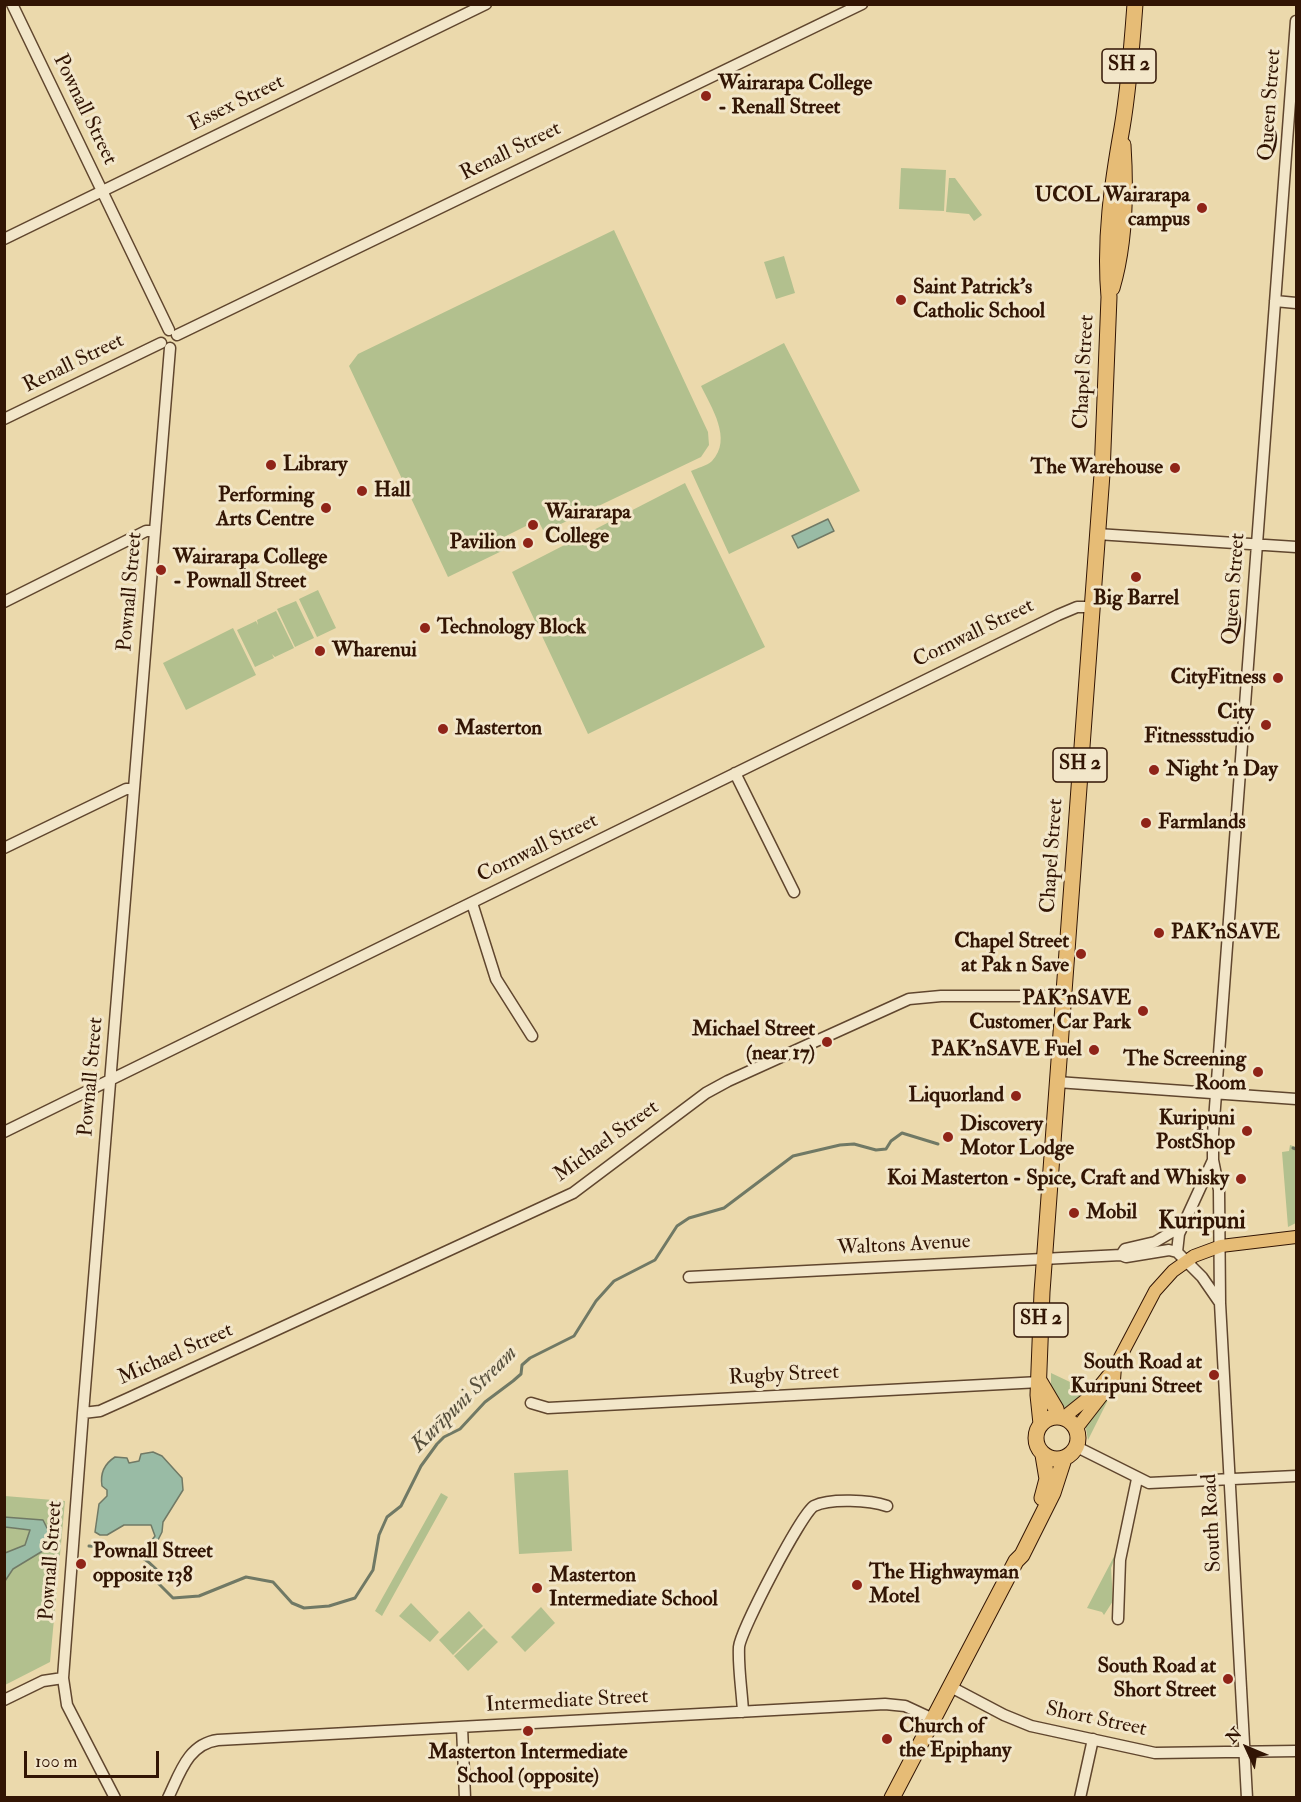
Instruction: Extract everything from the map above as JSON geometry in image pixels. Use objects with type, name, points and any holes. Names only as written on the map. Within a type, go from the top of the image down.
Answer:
[{"type":"highway","name":"Chapel Street","points":[[1041,1424],[1044,1258],[1097,534],[1109,297],[1107,267],[1109,215],[1113,168],[1122,127],[1135,4]]},
{"type":"highway","points":[[1040,1382],[1060,1417],[1076,1429],[1077,1447]]},
{"type":"highway","points":[[1041,1424],[1060,1417]]},
{"type":"highway","name":"SH 2","points":[[1016,1561],[1016,1551],[1046,1489],[1043,1455],[1035,1441],[1041,1424]]},
{"type":"highway","name":"SH 2","points":[[892,1797],[949,1686],[1016,1561],[1022,1554],[1053,1493],[1064,1459],[1077,1447]]},
{"type":"highway","points":[[1043,1455],[1050,1459],[1064,1459]]},
{"type":"main road","points":[[1060,1417],[1093,1394],[1115,1367],[1155,1291],[1181,1257],[1221,1246],[1296,1237]]},
{"type":"main road","points":[[1076,1429],[1114,1380],[1115,1367]]},
{"type":"street","name":"Pownall Street","points":[[12,4],[173,333]]},
{"type":"street","name":"Essex Street","points":[[4,239],[486,4]]},
{"type":"street","name":"Renall Street","points":[[173,333],[862,4]]},
{"type":"street","name":"Queen Street","points":[[1221,1246],[1219,1190],[1213,1160],[1216,1092],[1296,21]]},
{"type":"street","points":[[1275,301],[1296,303]]},
{"type":"street","points":[[166,345],[161,334],[173,333]]},
{"type":"street","name":"Pownall Street","points":[[115,1797],[68,1705],[63,1678],[82,1413],[155,531],[166,345]]},
{"type":"street","name":"Renall Street","points":[[4,419],[166,345]]},
{"type":"street","points":[[4,603],[146,531],[155,531]]},
{"type":"street","points":[[1097,534],[1296,547]]},
{"type":"street","name":"Cornwall Street","points":[[4,1132],[1058,615],[1077,608],[1092,607]]},
{"type":"street","points":[[735,773],[794,892]]},
{"type":"street","points":[[4,848],[126,789],[134,789]]},
{"type":"street","points":[[472,903],[496,979],[532,1036]]},
{"type":"street","name":"Michael Street","points":[[82,1413],[100,1410],[129,1398],[565,1197],[720,1085],[771,1059],[909,999],[941,996],[1064,996]]},
{"type":"street","points":[[1057,1082],[1216,1092],[1296,1100]]},
{"type":"street","name":"Queen Street","points":[[1181,1257],[1179,1234],[1213,1160]]},
{"type":"street","name":"Waltons Avenue","points":[[1121,1255],[1125,1249],[1163,1239],[1185,1224]]},
{"type":"street","name":"South Road","points":[[1221,1246],[1220,1303],[1247,1797]]},
{"type":"street","name":"Waltons Avenue","points":[[689,1277],[1044,1258],[1121,1255],[1126,1257],[1169,1250],[1181,1257]]},
{"type":"street","points":[[1181,1257],[1202,1277],[1220,1303]]},
{"type":"street","name":"Rugby Street","points":[[531,1403],[548,1408],[1040,1382]]},
{"type":"street","points":[[1077,1447],[1137,1479],[1154,1483],[1296,1476]]},
{"type":"street","points":[[1118,1619],[1120,1560],[1137,1479]]},
{"type":"street","points":[[743,1712],[739,1658],[742,1634],[804,1516],[823,1503],[868,1501],[887,1506]]},
{"type":"street","points":[[4,1700],[43,1681],[63,1678]]},
{"type":"street","name":"Short Street","points":[[949,1686],[1017,1721],[1176,1755],[1296,1751]]},
{"type":"street","name":"Intermediate Street","points":[[168,1797],[188,1758],[201,1745],[218,1740],[896,1704],[933,1719]]},
{"type":"street","points":[[462,1727],[465,1797]]},
{"type":"street","points":[[1080,1797],[1093,1739]]},
{"type":"shaded area","points":[[901,168],[946,170],[944,211],[899,209]]},
{"type":"shaded area","points":[[949,178],[955,178],[982,215],[974,221],[969,214],[946,212]]},
{"type":"shaded area","points":[[614,230],[708,432],[709,445],[701,457],[544,532],[538,520],[504,537],[508,548],[448,577],[349,366],[358,354]]},
{"type":"shaded area","points":[[784,256],[795,293],[776,299],[764,262]]},
{"type":"shaded area","points":[[784,343],[860,491],[729,554],[691,471],[712,461],[721,443],[718,423],[701,386]]},
{"type":"shaded area","points":[[685,483],[765,647],[588,734],[512,572]]},
{"type":"shaded area","points":[[828,519],[834,531],[798,548],[792,536]]},
{"type":"shaded area","points":[[318,590],[336,628],[317,637],[299,599]]},
{"type":"shaded area","points":[[296,601],[314,638],[295,647],[277,609]]},
{"type":"shaded area","points":[[276,611],[294,648],[275,657],[272,654],[274,658],[255,667],[237,630],[256,621],[258,625],[257,620]]},
{"type":"shaded area","points":[[233,628],[256,675],[186,710],[163,663]]},
{"type":"shaded area","points":[[1290,1145],[1296,1147],[1296,1223],[1288,1227],[1282,1152],[1289,1151]]},
{"type":"shaded area","points":[[1051,1373],[1087,1390],[1086,1394],[1064,1408],[1061,1407],[1051,1388]]},
{"type":"shaded area","points":[[1108,1396],[1109,1398],[1088,1440],[1085,1423]]},
{"type":"shaded area","points":[[153,1452],[162,1456],[182,1478],[183,1490],[163,1522],[162,1532],[151,1554],[146,1554],[146,1548],[155,1536],[151,1525],[124,1525],[107,1535],[95,1532],[99,1504],[107,1496],[107,1490],[102,1486],[102,1473],[106,1466],[115,1457],[127,1458],[129,1463],[139,1461],[141,1454]]},
{"type":"shaded area","points":[[568,1470],[572,1551],[519,1554],[514,1473]]},
{"type":"shaded area","points":[[441,1493],[448,1497],[382,1616],[375,1611]]},
{"type":"shaded area","points":[[5,1496],[65,1501],[50,1662],[5,1685],[4,1581],[13,1569],[46,1549],[43,1520],[5,1517]]},
{"type":"shaded area","points":[[4,1517],[43,1520],[49,1532],[46,1549],[13,1569],[5,1581],[5,1553],[25,1545],[30,1530],[5,1527]]},
{"type":"shaded area","points":[[5,1527],[30,1530],[25,1545],[5,1553]]},
{"type":"shaded area","points":[[1120,1545],[1111,1568],[1113,1601],[1104,1615],[1102,1612],[1087,1608]]},
{"type":"shaded area","points":[[411,1603],[439,1632],[430,1642],[399,1616]]},
{"type":"shaded area","points":[[541,1607],[555,1623],[525,1652],[511,1637]]},
{"type":"shaded area","points":[[469,1611],[483,1626],[453,1655],[439,1640]]},
{"type":"shaded area","points":[[484,1628],[498,1642],[468,1671],[454,1656]]},
{"type":"waterway","name":"Kurīpuni Stream","points":[[89,1546],[118,1548],[141,1557],[157,1570],[156,1581],[173,1598],[199,1596],[246,1577],[273,1582],[292,1603],[304,1608],[329,1606],[355,1598],[373,1570],[379,1535],[387,1517],[401,1506],[421,1466],[437,1444],[444,1437],[460,1429],[485,1402],[521,1374],[522,1365],[530,1358],[574,1336],[596,1301],[614,1281],[655,1260],[677,1226],[689,1218],[724,1208],[793,1156],[840,1145],[854,1144],[876,1150],[886,1149],[891,1141],[902,1133],[938,1144]]},
{"type":"waterway","name":"Kurīpuni Stream","points":[[47,1542],[56,1543]]},
{"type":"place","name":"Wairarapa College - Renall Street","points":[[706,96]]},
{"type":"place","name":"UCOL Wairarapa campus","points":[[1202,208]]},
{"type":"place","name":"Saint Patrick's Catholic School","points":[[901,300]]},
{"type":"place","name":"Library","points":[[271,465]]},
{"type":"place","name":"The Warehouse","points":[[1175,468]]},
{"type":"place","name":"Hall","points":[[362,491]]},
{"type":"place","name":"Performing Arts Centre","points":[[326,508]]},
{"type":"place","name":"Wairarapa College","points":[[533,525]]},
{"type":"place","name":"Pavilion","points":[[528,543]]},
{"type":"place","name":"Wairarapa College - Pownall Street","points":[[161,570]]},
{"type":"place","name":"Big Barrel","points":[[1136,577]]},
{"type":"place","name":"Technology Block","points":[[425,628]]},
{"type":"place","name":"Wharenui","points":[[320,651]]},
{"type":"place","name":"CityFitness","points":[[1278,678]]},
{"type":"place","name":"City Fitnessstudio","points":[[1266,725]]},
{"type":"place","name":"Masterton","points":[[443,729]]},
{"type":"place","name":"Night 'n Day","points":[[1154,770]]},
{"type":"place","name":"Farmlands","points":[[1146,823]]},
{"type":"place","name":"PAK'nSAVE","points":[[1159,933]]},
{"type":"place","name":"Chapel Street at Pak n Save","points":[[1081,954]]},
{"type":"place","name":"PAK'nSAVE Customer Car Park","points":[[1143,1011]]},
{"type":"place","name":"Michael Street (near 17)","points":[[827,1042]]},
{"type":"place","name":"PAK'nSAVE Fuel","points":[[1094,1050]]},
{"type":"place","name":"The Screening Room","points":[[1258,1072]]},
{"type":"place","name":"Liquorland","points":[[1016,1096]]},
{"type":"place","name":"Kuripuni PostShop","points":[[1247,1131]]},
{"type":"place","name":"Discovery Motor Lodge","points":[[948,1137]]},
{"type":"place","name":"Koi Masterton - Spice, Craft and Whisky","points":[[1241,1179]]},
{"type":"place","name":"Mobil","points":[[1074,1213]]},
{"type":"place","name":"South Road at Kuripuni Street","points":[[1214,1375]]},
{"type":"place","name":"Pownall Street opposite 138","points":[[81,1564]]},
{"type":"place","name":"The Highwayman Motel","points":[[857,1585]]},
{"type":"place","name":"Masterton Intermediate School","points":[[537,1588]]},
{"type":"place","name":"South Road at Short Street","points":[[1228,1679]]},
{"type":"place","name":"Masterton Intermediate School (opposite)","points":[[528,1731]]},
{"type":"place","name":"Church of the Epiphany","points":[[887,1739]]},
{"type":"district","name":"Kuripuni","points":[[1202,1223]]}]
